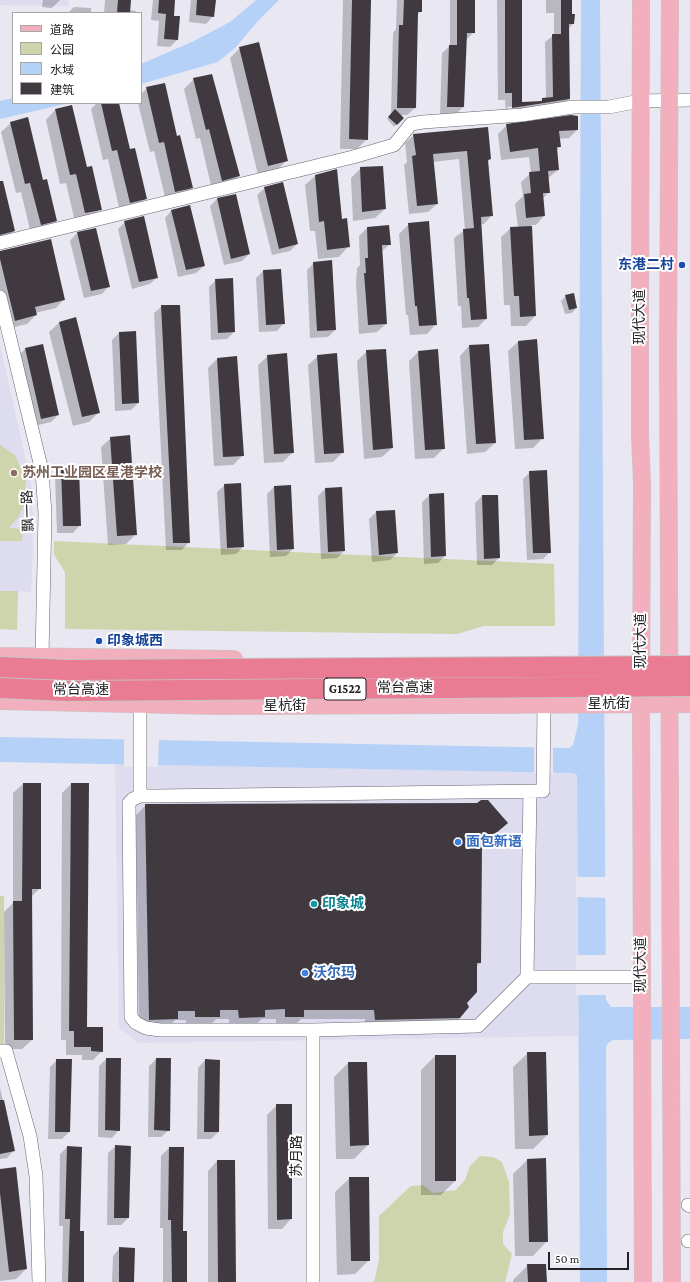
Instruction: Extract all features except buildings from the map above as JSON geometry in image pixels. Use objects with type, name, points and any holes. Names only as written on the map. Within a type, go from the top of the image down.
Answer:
[{"type":"highway","name":"常台高速","points":[[0,667],[67,670],[690,666]]},
{"type":"highway","name":"常台高速","points":[[0,688],[75,691],[690,686]]},
{"type":"main road","name":"现代大道","points":[[641,0],[640,435],[642,483],[641,977],[643,1282]]},
{"type":"main road","name":"现代大道","points":[[670,0],[672,1282]]},
{"type":"main road","points":[[0,656],[261,660],[690,657]]},
{"type":"main road","name":"星杭街","points":[[0,701],[140,705],[690,704]]},
{"type":"street","points":[[0,243],[360,155],[394,145],[411,124],[538,114],[573,107],[609,107],[640,101],[690,100]]},
{"type":"street","name":"飘一路","points":[[0,297],[42,471],[45,527],[42,657]]},
{"type":"street","points":[[140,705],[140,796]]},
{"type":"street","points":[[544,705],[543,791],[140,796],[133,799],[129,803],[131,1017],[136,1023],[146,1028],[160,1030],[313,1030],[478,1026],[527,978],[568,976],[641,977]]},
{"type":"street","points":[[527,978],[530,791]]},
{"type":"street","name":"苏月路","points":[[313,1030],[313,1282]]},
{"type":"street","points":[[0,1051],[6,1051],[30,1136],[36,1176],[39,1282]]},
{"type":"shaded area","points":[[0,0],[69,0],[68,6],[0,5]]},
{"type":"shaded area","name":"苏州工业园区星港学校","points":[[0,345],[32,488],[33,551],[31,592],[0,591]]},
{"type":"shaded area","name":"印象城","points":[[115,764],[573,773],[577,775],[578,1036],[139,1043],[119,1028]]},
{"type":"green space","points":[[0,445],[15,455],[26,481],[25,503],[19,516],[9,528],[23,529],[22,541],[0,541]]},
{"type":"green space","points":[[54,541],[554,564],[555,626],[484,626],[457,634],[65,629],[65,572],[54,555]]},
{"type":"green space","points":[[0,591],[18,591],[17,630],[0,629]]},
{"type":"green space","points":[[0,896],[4,896],[4,1049],[0,1048]]},
{"type":"green space","points":[[480,1156],[493,1157],[502,1162],[509,1182],[510,1214],[503,1232],[503,1244],[512,1254],[505,1282],[374,1282],[379,1260],[379,1216],[411,1186],[423,1185],[433,1193],[456,1190],[465,1180],[470,1166]]},
{"type":"water","points":[[256,0],[279,0],[258,21],[235,48],[218,62],[142,84],[142,64],[194,41],[230,22]]},
{"type":"water","points":[[581,0],[600,0],[606,1000],[611,1007],[690,1007],[690,1039],[613,1040],[608,1043],[606,1047],[607,1282],[580,1282],[577,775],[573,773],[0,762],[0,737],[569,748],[573,745],[578,725]]},
{"type":"water","points":[[12,98],[12,104],[65,104],[0,119],[0,101]]},
{"type":"pier","points":[[124,738],[159,738],[158,767],[124,767]]},
{"type":"pier","points":[[534,745],[553,746],[553,774],[534,774]]},
{"type":"pier","points":[[576,877],[608,877],[608,898],[576,897]]},
{"type":"pier","points":[[576,955],[608,955],[608,995],[576,995]]},
{"type":"place","name":"东港二村","points":[[682,265]]},
{"type":"place","name":"苏州工业园区星港学校","points":[[14,473]]},
{"type":"place","name":"印象城西","points":[[99,641]]},
{"type":"place","name":"面包新语","points":[[458,842]]},
{"type":"place","name":"印象城","points":[[314,904]]},
{"type":"place","name":"沃尔玛","points":[[305,973]]}]
